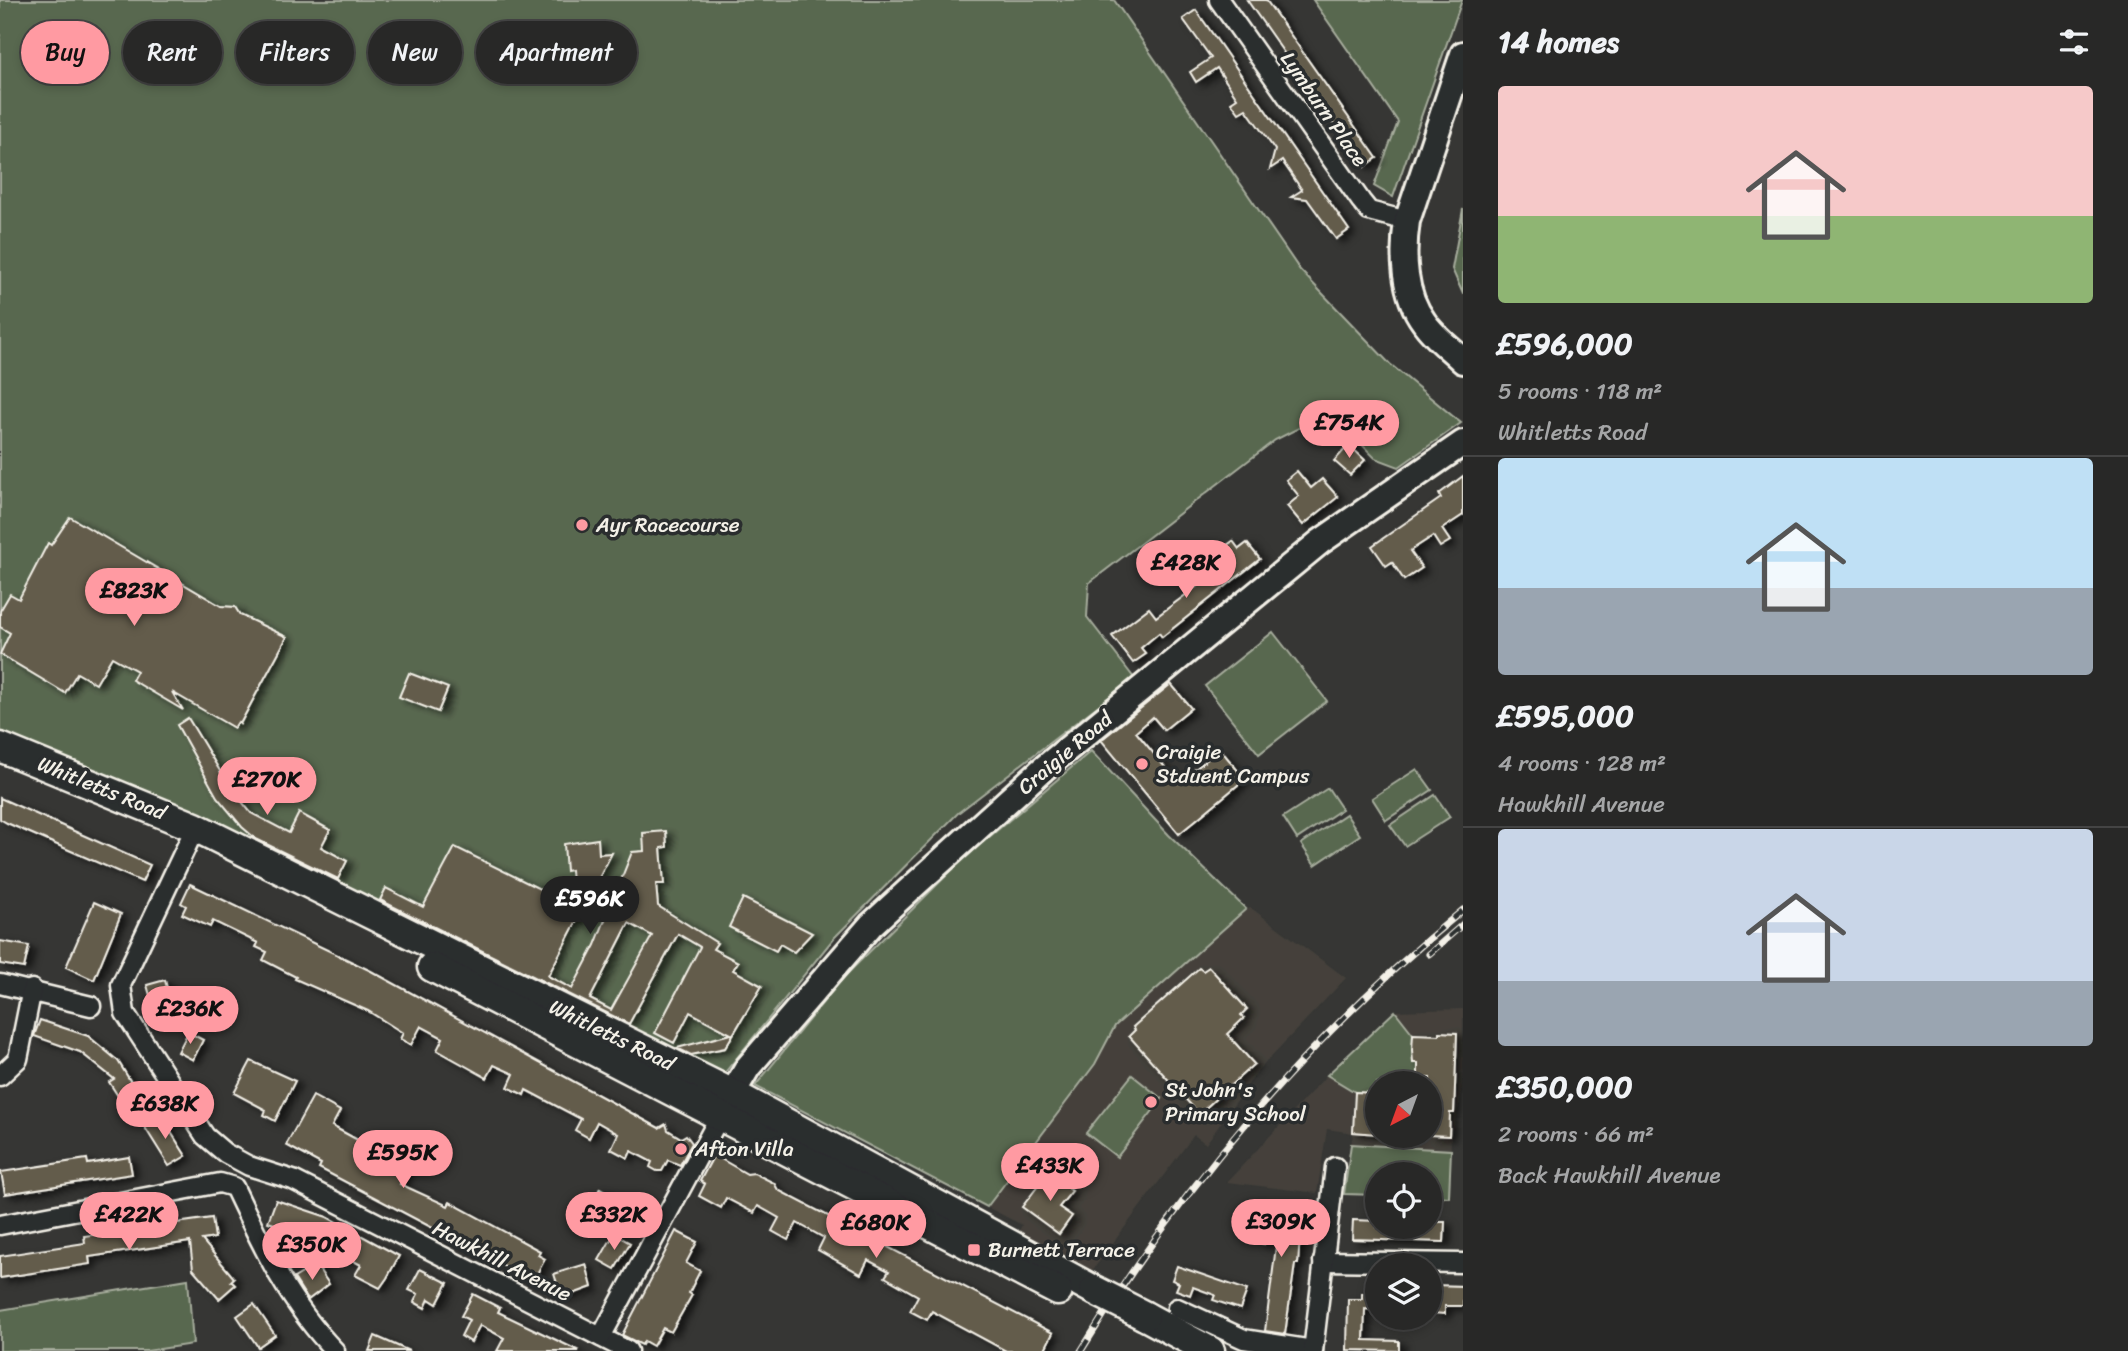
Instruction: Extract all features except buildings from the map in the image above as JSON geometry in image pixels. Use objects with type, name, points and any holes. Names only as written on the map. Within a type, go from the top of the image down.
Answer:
[{"type":"main road","points":[[1463,54],[1407,221],[1403,245],[1408,287],[1423,322],[1463,361]]},
{"type":"main road","name":"Craigie Road","points":[[719,1118],[748,1067],[871,925],[1043,769],[1320,542],[1463,443]]},
{"type":"main road","name":"Whitletts Road","points":[[0,747],[195,827],[731,1093],[1090,1298]]},
{"type":"main road","name":"Whitletts Road","points":[[0,758],[189,841],[719,1118],[1140,1324],[1210,1351]]},
{"type":"main road","name":"Whitletts Road","points":[[1140,1324],[1172,1351]]},
{"type":"street","name":"Lymburn Place","points":[[1219,0],[1369,211],[1407,221]]},
{"type":"street","name":"Hawkhill Avenue","points":[[189,841],[121,985],[125,1013],[205,1136],[226,1153],[249,1166],[293,1180],[628,1351]]},
{"type":"street","points":[[0,984],[32,989],[91,1006]]},
{"type":"street","points":[[0,1076],[18,1059],[32,989]]},
{"type":"street","points":[[601,1337],[719,1118]]},
{"type":"street","points":[[1177,1308],[1244,1339],[1313,1350],[1335,1167]]},
{"type":"street","points":[[0,1225],[220,1183],[234,1187],[274,1271],[315,1330],[335,1351]]},
{"type":"street","points":[[1323,1261],[1463,1263]]},
{"type":"shaded area","name":"St John's Primary School","points":[[1251,908],[1346,978],[1259,1069],[1206,1144],[1194,1135],[1092,1271],[1018,1233],[1022,1225],[987,1207],[1095,1064],[1115,1026],[1246,909]]},
{"type":"shaded area","points":[[1463,1009],[1463,1071],[1460,1102],[1451,1137],[1449,1197],[1442,1197],[1442,1162],[1365,1162],[1365,1195],[1344,1194],[1353,1133],[1327,1129],[1317,1193],[1227,1182],[1327,1075],[1395,1011]]},
{"type":"green space","name":"Ayr Racecourse","points":[[0,0],[1114,0],[1300,270],[1390,364],[1461,423],[1399,467],[1375,458],[1330,412],[1275,440],[1089,583],[1087,617],[1134,678],[958,813],[834,938],[719,1080],[258,841],[178,804],[0,733]]},
{"type":"green space","points":[[1313,0],[1462,0],[1393,197],[1374,186],[1398,122]]},
{"type":"green space","points":[[1463,209],[1463,294],[1452,269]]},
{"type":"green space","points":[[1273,632],[1327,701],[1259,754],[1205,686]]},
{"type":"green space","points":[[1091,751],[1169,835],[1246,909],[1115,1026],[1095,1064],[987,1207],[755,1086],[842,979],[962,860]]},
{"type":"green space","points":[[1417,769],[1432,790],[1386,820],[1372,798]]},
{"type":"green space","points":[[1328,788],[1342,809],[1297,839],[1283,817]]},
{"type":"green space","points":[[1435,795],[1450,817],[1405,846],[1390,825]]},
{"type":"green space","points":[[1346,814],[1360,835],[1315,865],[1301,844]]},
{"type":"green space","points":[[1395,1011],[1413,1034],[1413,1063],[1418,1063],[1418,1071],[1365,1071],[1365,1093],[1355,1092],[1327,1075]]},
{"type":"green space","points":[[1132,1075],[1162,1099],[1117,1157],[1086,1133]]},
{"type":"green space","points":[[1351,1144],[1365,1145],[1365,1148],[1451,1150],[1449,1197],[1442,1197],[1442,1162],[1365,1162],[1365,1195],[1344,1194]]},
{"type":"green space","points":[[188,1279],[193,1344],[147,1351],[0,1351],[0,1310]]},
{"type":"railway","points":[[1081,1351],[1162,1230],[1206,1171],[1253,1115],[1302,1060],[1354,1008],[1463,910]]},
{"type":"railway","points":[[1429,954],[1463,924]]},
{"type":"place","name":"Ayr Racecourse","points":[[582,525]]},
{"type":"place","name":"Craigie Stduent Campus","points":[[1142,764]]},
{"type":"place","name":"St John's Primary School","points":[[1151,1102]]},
{"type":"place","name":"Afton Villa","points":[[681,1149]]},
{"type":"place","name":"Burnett Terrace","points":[[974,1250]]}]
